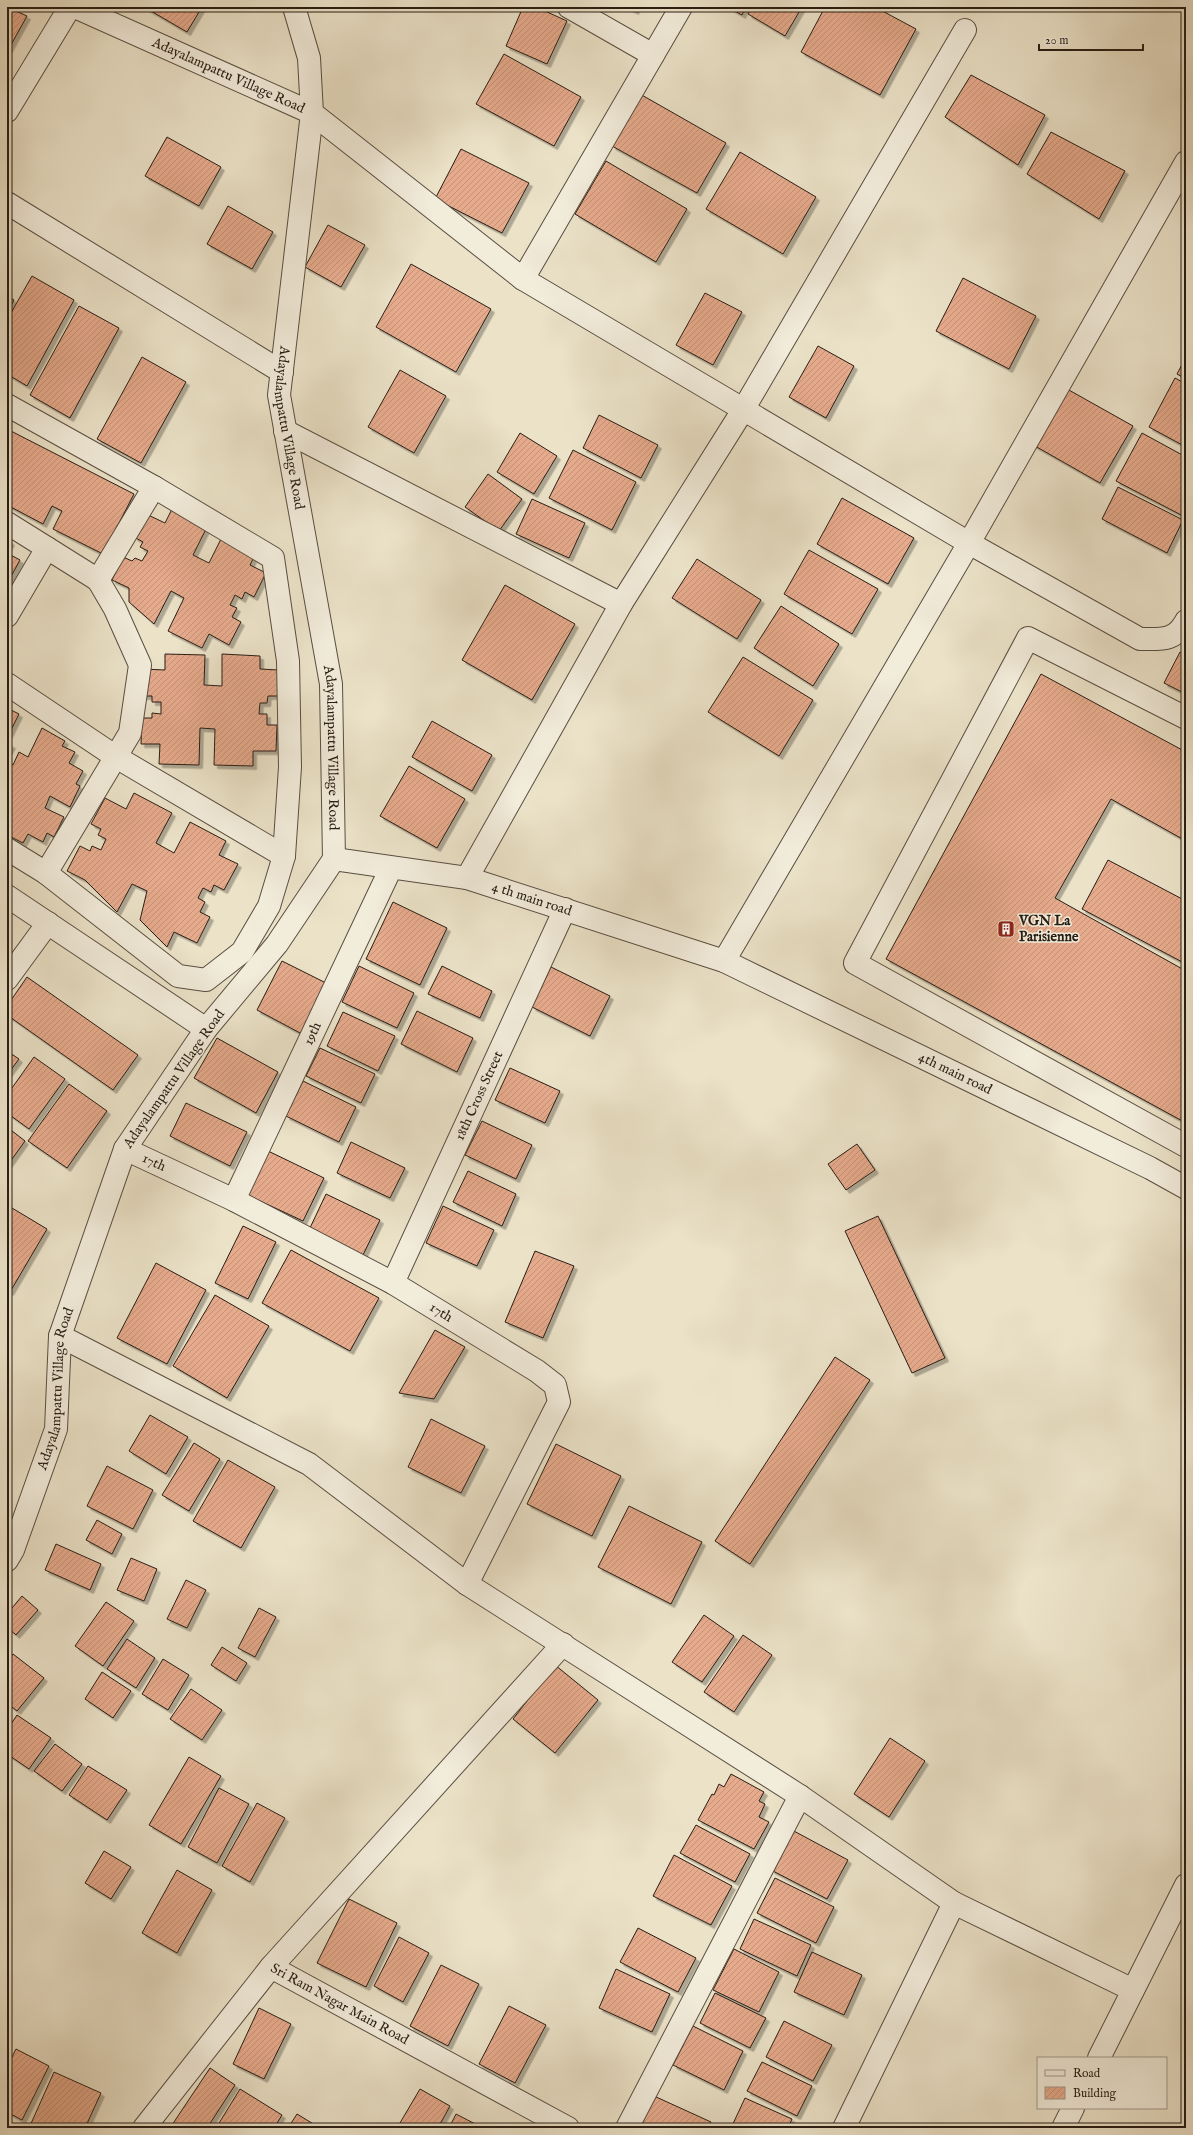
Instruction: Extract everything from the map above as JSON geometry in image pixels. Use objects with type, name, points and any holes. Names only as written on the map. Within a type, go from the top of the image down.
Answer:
[{"type":"street","points":[[7,110],[70,7]]},
{"type":"street","name":"Adayalampattu Village Road","points":[[7,1560],[13,1550],[56,1429],[60,1336],[125,1149],[206,1029],[277,944],[334,859],[331,684],[279,395],[312,113],[75,7]]},
{"type":"street","points":[[294,7],[309,58],[312,113],[523,280],[969,543],[1140,639],[1166,639],[1182,629],[1186,621]]},
{"type":"street","points":[[569,7],[654,55]]},
{"type":"street","points":[[523,280],[681,7]]},
{"type":"street","points":[[467,878],[621,604],[743,410],[965,30]]},
{"type":"street","points":[[724,961],[969,543],[1186,162]]},
{"type":"street","points":[[7,203],[282,372]]},
{"type":"street","points":[[7,405],[154,487],[273,558],[288,661],[290,767],[284,856],[269,906],[242,952],[206,980],[178,976],[46,873],[7,849]]},
{"type":"street","points":[[285,431],[621,604]]},
{"type":"street","points":[[98,580],[154,487]]},
{"type":"street","points":[[7,523],[98,580],[116,610],[140,665],[130,733],[46,873]]},
{"type":"street","points":[[7,616],[47,548]]},
{"type":"street","points":[[1186,718],[1028,638],[855,964],[1186,1146]]},
{"type":"street","points":[[7,684],[116,758],[284,856]]},
{"type":"street","name":"4 th main road","points":[[334,859],[467,878],[724,961]]},
{"type":"street","name":"19th","points":[[234,1200],[391,868]]},
{"type":"street","points":[[7,896],[206,1029]]},
{"type":"street","name":"18th Cross Street","points":[[393,1283],[565,909]]},
{"type":"street","points":[[7,979],[48,923]]},
{"type":"street","name":"4th main road","points":[[724,961],[1143,1164],[1186,1188]]},
{"type":"street","name":"17th","points":[[125,1149],[234,1200],[393,1283],[537,1371],[555,1385],[559,1402],[467,1584]]},
{"type":"street","points":[[60,1336],[309,1464],[467,1584],[800,1796],[954,1903],[1133,1990]]},
{"type":"street","points":[[271,1967],[563,1644]]},
{"type":"street","points":[[627,2128],[800,1796]]},
{"type":"street","points":[[1100,2057],[1186,1885]]},
{"type":"street","points":[[844,2128],[954,1903]]},
{"type":"street","name":"Sri Ram Nagar Main Road","points":[[144,2128],[271,1967],[568,2128]]},
{"type":"street","points":[[1063,2128],[1073,2109]]},
{"type":"building","points":[[7,7],[27,16],[7,52]]},
{"type":"building","points":[[144,7],[202,7],[187,32]]},
{"type":"building","points":[[523,7],[536,7],[567,21],[547,64],[506,46]]},
{"type":"building","points":[[627,7],[637,7],[635,11]]},
{"type":"building","points":[[728,7],[746,7],[742,15]]},
{"type":"building","points":[[752,7],[802,7],[785,36],[748,14]]},
{"type":"building","points":[[825,7],[875,7],[916,29],[880,95],[801,52]]},
{"type":"building","points":[[504,54],[581,97],[554,146],[476,104]]},
{"type":"building","points":[[971,75],[1045,115],[1018,165],[945,117]]},
{"type":"building","points":[[640,94],[726,143],[697,193],[612,146]]},
{"type":"building","points":[[1051,132],[1125,171],[1099,219],[1027,174]]},
{"type":"building","points":[[167,137],[221,167],[199,206],[145,176]]},
{"type":"building","points":[[461,149],[529,183],[502,233],[435,199]]},
{"type":"building","points":[[740,152],[816,197],[783,254],[706,209]]},
{"type":"building","points":[[606,161],[687,209],[656,262],[575,214]]},
{"type":"building","points":[[228,206],[273,232],[252,269],[207,244]]},
{"type":"building","points":[[328,225],[365,245],[341,287],[305,267]]},
{"type":"building","points":[[411,264],[491,309],[456,372],[376,327]]},
{"type":"building","points":[[32,276],[74,300],[27,386],[7,374],[7,320]]},
{"type":"building","points":[[963,278],[1036,316],[1009,369],[936,331]]},
{"type":"building","points":[[705,293],[742,312],[713,365],[676,345]]},
{"type":"building","points":[[7,296],[14,300],[7,313]]},
{"type":"building","points":[[79,306],[119,328],[70,418],[30,395]]},
{"type":"building","points":[[818,346],[854,366],[826,418],[789,397]]},
{"type":"building","points":[[142,357],[186,382],[141,463],[97,439]]},
{"type":"building","points":[[1186,357],[1186,379],[1177,374]]},
{"type":"building","points":[[400,370],[446,396],[414,453],[368,427]]},
{"type":"building","points":[[1175,378],[1186,384],[1186,447],[1149,427]]},
{"type":"building","points":[[1060,385],[1133,426],[1100,483],[1028,442]]},
{"type":"building","points":[[599,415],[658,445],[641,478],[583,448]]},
{"type":"building","points":[[7,429],[134,494],[103,554],[53,529],[62,511],[52,506],[43,524],[7,505]]},
{"type":"building","points":[[520,433],[557,456],[534,494],[497,472]]},
{"type":"building","points":[[1142,433],[1186,457],[1185,517],[1116,481]]},
{"type":"building","points":[[573,450],[636,482],[612,530],[549,498]]},
{"type":"building","points":[[488,474],[522,499],[499,531],[465,507]]},
{"type":"building","points":[[1118,487],[1183,520],[1167,553],[1102,519]]},
{"type":"building","points":[[842,498],[914,538],[888,584],[817,544]]},
{"type":"building","points":[[532,499],[585,523],[569,558],[516,534]]},
{"type":"building","points":[[172,509],[207,527],[193,555],[209,563],[223,535],[256,553],[250,565],[266,573],[254,597],[245,592],[242,599],[235,595],[230,605],[237,608],[232,617],[241,622],[229,645],[209,634],[202,648],[168,631],[184,598],[171,591],[154,624],[129,602],[129,588],[112,580],[123,557],[132,561],[135,558],[142,561],[148,551],[140,547],[143,542],[134,537],[146,514],[165,523]]},
{"type":"building","points":[[7,539],[11,542],[7,549]]},
{"type":"building","points":[[809,550],[878,589],[852,634],[784,594]]},
{"type":"building","points":[[7,553],[20,560],[9,580],[7,579]]},
{"type":"building","points":[[697,559],[761,600],[737,639],[672,598]]},
{"type":"building","points":[[505,585],[575,624],[532,700],[462,660]]},
{"type":"building","points":[[781,606],[839,644],[813,686],[754,648]]},
{"type":"building","points":[[1180,652],[1186,655],[1186,694],[1164,683]]},
{"type":"building","points":[[165,654],[205,655],[204,685],[222,686],[222,654],[260,656],[260,669],[278,670],[278,696],[268,696],[267,703],[260,703],[259,714],[267,714],[267,725],[277,725],[276,751],[253,751],[253,766],[214,765],[215,729],[200,728],[199,765],[159,764],[160,744],[141,744],[142,718],[152,718],[152,713],[161,714],[161,702],[152,702],[152,696],[142,696],[143,669],[165,670]]},
{"type":"building","points":[[743,657],[813,700],[779,756],[708,712]]},
{"type":"building","name":"VGN La Parisienne","points":[[1041,674],[1186,752],[1186,841],[1111,799],[1055,898],[1186,971],[1186,1123],[886,959]]},
{"type":"building","points":[[7,708],[19,714],[7,738]]},
{"type":"building","points":[[432,721],[492,755],[472,791],[412,757]]},
{"type":"building","points":[[42,728],[65,741],[62,746],[75,752],[69,763],[83,771],[76,784],[80,786],[70,807],[50,796],[45,808],[64,817],[54,837],[47,833],[43,842],[28,834],[23,843],[7,835],[7,761],[13,765],[19,752],[28,757]]},
{"type":"building","points":[[7,743],[12,745],[7,754]]},
{"type":"building","points":[[409,766],[465,799],[437,848],[380,816]]},
{"type":"building","points":[[134,793],[172,813],[156,843],[174,853],[190,822],[226,841],[219,855],[238,864],[224,890],[214,885],[211,892],[203,888],[198,898],[205,902],[200,912],[210,917],[197,943],[174,932],[167,947],[140,920],[147,891],[132,884],[117,912],[85,880],[67,871],[80,846],[90,851],[92,846],[101,850],[106,839],[98,835],[101,829],[91,824],[105,798],[126,809]]},
{"type":"building","points":[[1108,860],[1186,901],[1186,964],[1082,909]]},
{"type":"building","points":[[393,902],[447,928],[420,985],[366,959]]},
{"type":"building","points":[[282,961],[328,984],[302,1034],[257,1010]]},
{"type":"building","points":[[359,966],[414,993],[397,1028],[342,1002]]},
{"type":"building","points":[[442,966],[492,991],[480,1018],[428,994]]},
{"type":"building","points":[[551,967],[610,996],[590,1036],[532,1007]]},
{"type":"building","points":[[27,977],[138,1055],[113,1090],[7,1015],[7,1006]]},
{"type":"building","points":[[417,1011],[473,1038],[457,1072],[401,1044]]},
{"type":"building","points":[[343,1012],[395,1036],[378,1071],[327,1046]]},
{"type":"building","points":[[217,1038],[278,1072],[256,1113],[194,1078]]},
{"type":"building","points":[[320,1048],[375,1074],[361,1103],[306,1076]]},
{"type":"building","points":[[7,1051],[19,1059],[7,1075]]},
{"type":"building","points":[[34,1057],[65,1079],[29,1129],[7,1113],[7,1095]]},
{"type":"building","points":[[510,1068],[560,1091],[545,1123],[495,1100]]},
{"type":"building","points":[[303,1081],[356,1107],[339,1142],[286,1116]]},
{"type":"building","points":[[69,1084],[107,1111],[67,1168],[28,1141]]},
{"type":"building","points":[[186,1103],[247,1132],[230,1166],[170,1136]]},
{"type":"building","points":[[482,1121],[532,1145],[516,1179],[465,1155]]},
{"type":"building","points":[[7,1127],[25,1141],[7,1166]]},
{"type":"building","points":[[351,1142],[405,1168],[390,1198],[337,1173]]},
{"type":"building","points":[[857,1144],[875,1170],[846,1190],[828,1164]]},
{"type":"building","points":[[266,1150],[324,1178],[303,1221],[245,1194]]},
{"type":"building","points":[[468,1171],[516,1194],[502,1226],[453,1202]]},
{"type":"building","points":[[326,1194],[380,1220],[363,1255],[309,1230]]},
{"type":"building","points":[[7,1205],[47,1229],[10,1292],[7,1290]]},
{"type":"building","points":[[443,1206],[494,1230],[477,1266],[426,1243]]},
{"type":"building","points":[[878,1216],[945,1358],[912,1373],[845,1231]]},
{"type":"building","points":[[243,1226],[276,1242],[248,1299],[215,1283]]},
{"type":"building","points":[[291,1250],[379,1298],[350,1351],[262,1303]]},
{"type":"building","points":[[535,1251],[574,1266],[543,1338],[505,1322]]},
{"type":"building","points":[[156,1263],[206,1290],[167,1364],[117,1338]]},
{"type":"building","points":[[215,1295],[269,1326],[227,1398],[173,1366]]},
{"type":"building","points":[[435,1330],[465,1347],[434,1399],[399,1393]]},
{"type":"building","points":[[835,1357],[870,1380],[750,1564],[715,1541]]},
{"type":"building","points":[[150,1415],[188,1437],[166,1474],[129,1451]]},
{"type":"building","points":[[431,1419],[485,1446],[461,1493],[408,1467]]},
{"type":"building","points":[[194,1443],[220,1459],[189,1511],[162,1495]]},
{"type":"building","points":[[556,1444],[621,1476],[592,1536],[527,1504]]},
{"type":"building","points":[[228,1460],[275,1487],[241,1548],[193,1521]]},
{"type":"building","points":[[107,1466],[153,1490],[133,1529],[87,1506]]},
{"type":"building","points":[[629,1506],[702,1542],[671,1604],[598,1567]]},
{"type":"building","points":[[97,1520],[122,1534],[112,1554],[86,1540]]},
{"type":"building","points":[[56,1544],[101,1564],[90,1590],[45,1570]]},
{"type":"building","points":[[131,1558],[157,1569],[144,1601],[117,1590]]},
{"type":"building","points":[[186,1580],[206,1590],[187,1628],[167,1619]]},
{"type":"building","points":[[22,1596],[38,1610],[16,1635],[7,1627],[7,1614]]},
{"type":"building","points":[[106,1602],[134,1621],[103,1666],[75,1646]]},
{"type":"building","points":[[259,1608],[276,1617],[255,1657],[238,1648]]},
{"type":"building","points":[[704,1615],[734,1636],[702,1682],[672,1662]]},
{"type":"building","points":[[743,1635],[772,1655],[734,1712],[704,1692]]},
{"type":"building","points":[[127,1639],[155,1658],[136,1688],[107,1669]]},
{"type":"building","points":[[222,1647],[247,1663],[236,1681],[211,1665]]},
{"type":"building","points":[[13,1654],[44,1678],[17,1711],[7,1703],[7,1661]]},
{"type":"building","points":[[163,1659],[189,1675],[168,1710],[142,1694]]},
{"type":"building","points":[[555,1665],[598,1700],[555,1753],[513,1719]]},
{"type":"building","points":[[102,1672],[131,1691],[113,1718],[85,1699]]},
{"type":"building","points":[[191,1689],[222,1710],[202,1740],[170,1719]]},
{"type":"building","points":[[17,1715],[51,1738],[29,1769],[7,1754],[7,1730]]},
{"type":"building","points":[[890,1738],[925,1761],[889,1817],[854,1794]]},
{"type":"building","points":[[55,1744],[82,1764],[62,1791],[34,1771]]},
{"type":"building","points":[[189,1757],[221,1776],[181,1844],[149,1825]]},
{"type":"building","points":[[88,1766],[127,1790],[107,1820],[69,1795]]},
{"type":"building","points":[[731,1774],[764,1792],[759,1801],[765,1804],[759,1817],[769,1822],[754,1849],[698,1820],[712,1794],[714,1795],[719,1784],[724,1787]]},
{"type":"building","points":[[219,1788],[249,1804],[217,1863],[188,1847]]},
{"type":"building","points":[[257,1803],[285,1818],[250,1882],[222,1866]]},
{"type":"building","points":[[696,1825],[750,1854],[735,1882],[680,1853]]},
{"type":"building","points":[[792,1830],[848,1860],[827,1899],[771,1870]]},
{"type":"building","points":[[104,1851],[131,1867],[111,1899],[85,1883]]},
{"type":"building","points":[[674,1855],[732,1886],[711,1925],[653,1896]]},
{"type":"building","points":[[177,1870],[212,1890],[177,1953],[142,1933]]},
{"type":"building","points":[[775,1878],[834,1907],[816,1943],[757,1913]]},
{"type":"building","points":[[349,1899],[397,1923],[366,1987],[317,1963]]},
{"type":"building","points":[[754,1919],[811,1945],[797,1976],[740,1949]]},
{"type":"building","points":[[638,1928],[696,1958],[678,1992],[620,1962]]},
{"type":"building","points":[[399,1937],[429,1953],[403,2002],[374,1986]]},
{"type":"building","points":[[734,1949],[779,1972],[759,2012],[713,1990]]},
{"type":"building","points":[[812,1952],[862,1975],[844,2015],[794,1992]]},
{"type":"building","points":[[441,1965],[479,1984],[448,2046],[410,2026]]},
{"type":"building","points":[[616,1969],[670,1994],[652,2032],[599,2008]]},
{"type":"building","points":[[715,1993],[766,2018],[750,2048],[700,2023]]},
{"type":"building","points":[[509,2006],[546,2025],[515,2083],[479,2064]]},
{"type":"building","points":[[259,2008],[291,2024],[264,2079],[233,2064]]},
{"type":"building","points":[[784,2021],[832,2045],[813,2081],[766,2057]]},
{"type":"building","points":[[693,2026],[743,2051],[724,2090],[673,2065]]},
{"type":"building","points":[[16,2049],[49,2066],[22,2120],[7,2112],[7,2067]]},
{"type":"building","points":[[762,2062],[812,2086],[797,2116],[747,2091]]},
{"type":"building","points":[[210,2068],[235,2085],[207,2128],[170,2128]]},
{"type":"building","points":[[54,2072],[101,2093],[85,2128],[29,2128]]},
{"type":"building","points":[[240,2089],[282,2115],[274,2128],[216,2128]]},
{"type":"building","points":[[420,2089],[450,2106],[438,2128],[397,2128]]},
{"type":"building","points":[[654,2096],[711,2122],[708,2128],[639,2128]]},
{"type":"building","points":[[745,2098],[792,2119],[788,2128],[731,2128]]},
{"type":"building","points":[[297,2114],[320,2128],[288,2128]]},
{"type":"building","points":[[456,2114],[483,2128],[449,2128]]},
{"type":"place","name":"VGN La Parisienne","points":[[1006,929]]}]
